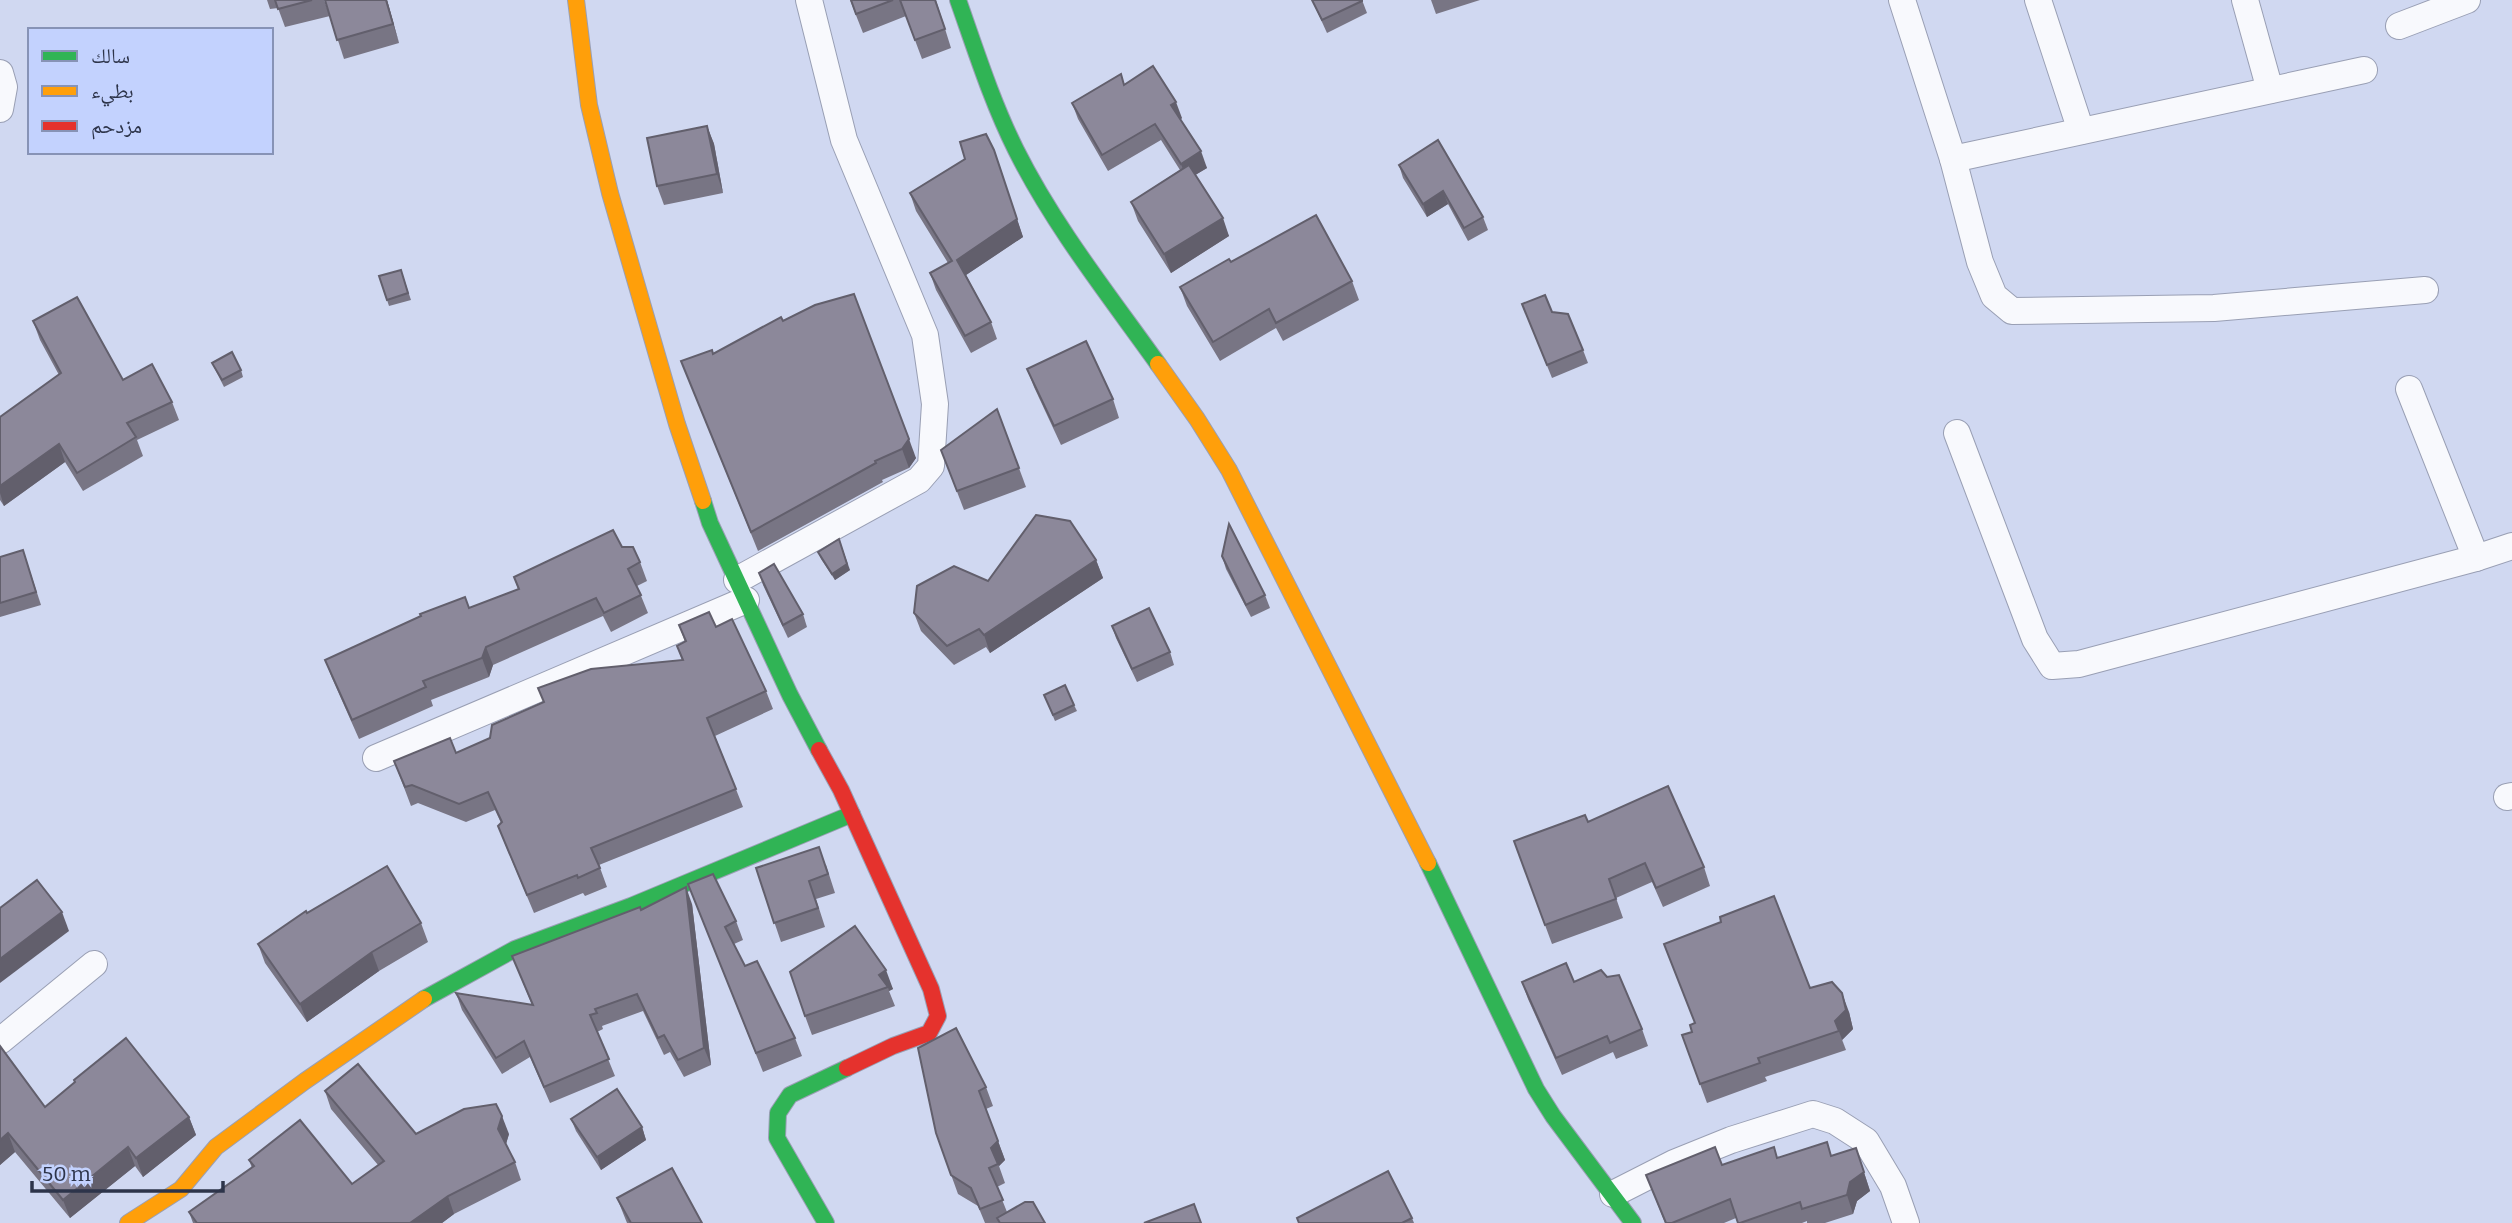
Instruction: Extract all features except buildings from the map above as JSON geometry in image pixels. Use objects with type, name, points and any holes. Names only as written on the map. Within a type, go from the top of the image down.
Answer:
[{"type":"street","points":[[576,0],[589,105],[610,193],[677,424],[710,523],[790,695],[852,814],[931,989],[938,1016],[929,1033],[893,1046],[790,1095],[778,1113],[777,1138],[826,1223]]},
{"type":"street","points":[[376,758],[741,590],[919,480],[931,466],[936,404],[925,335],[844,140],[809,0]]},
{"type":"street","points":[[958,0],[993,104],[1017,152],[1063,230],[1197,419],[1228,470],[1356,717],[1536,1089],[1633,1223]]},
{"type":"street","points":[[1902,0],[1953,159],[1980,261],[1994,296],[2012,311],[2214,308],[2425,290]]},
{"type":"street","points":[[2038,0],[2081,131]]},
{"type":"street","points":[[2245,0],[2270,90]]},
{"type":"street","points":[[2399,26],[2467,0]]},
{"type":"street","points":[[1953,159],[2364,70]]},
{"type":"street","points":[[0,73],[4,87],[0,109]]},
{"type":"street","points":[[2409,389],[2476,558]]},
{"type":"street","points":[[1957,433],[2035,639],[2052,666],[2079,664],[2476,558],[2512,546]]},
{"type":"street","points":[[128,1223],[181,1189],[216,1147],[422,1000],[515,949],[631,906],[852,814]]},
{"type":"street","points":[[0,1041],[94,964]]},
{"type":"street","points":[[1613,1194],[1674,1163],[1731,1140],[1813,1114],[1835,1121],[1866,1141],[1894,1186],[1906,1223]]},
{"type":"traffic: fast","points":[[958,0],[999,113],[1031,178],[1082,259],[1158,364]]},
{"type":"traffic: fast","points":[[703,501],[710,523],[790,695],[819,750]]},
{"type":"traffic: fast","points":[[424,999],[515,949],[631,906],[852,814]]},
{"type":"traffic: fast","points":[[1428,863],[1536,1089],[1633,1223]]},
{"type":"traffic: fast","points":[[826,1223],[777,1138],[778,1113],[790,1095],[847,1068]]},
{"type":"traffic: slow","points":[[576,0],[589,105],[610,193],[677,424],[703,501]]},
{"type":"traffic: slow","points":[[1158,364],[1229,470],[1428,863]]},
{"type":"traffic: slow","points":[[128,1223],[181,1189],[216,1147],[305,1081],[424,999]]},
{"type":"traffic: jam","points":[[819,750],[841,790],[931,989],[938,1016],[929,1033],[893,1046],[847,1068]]}]
